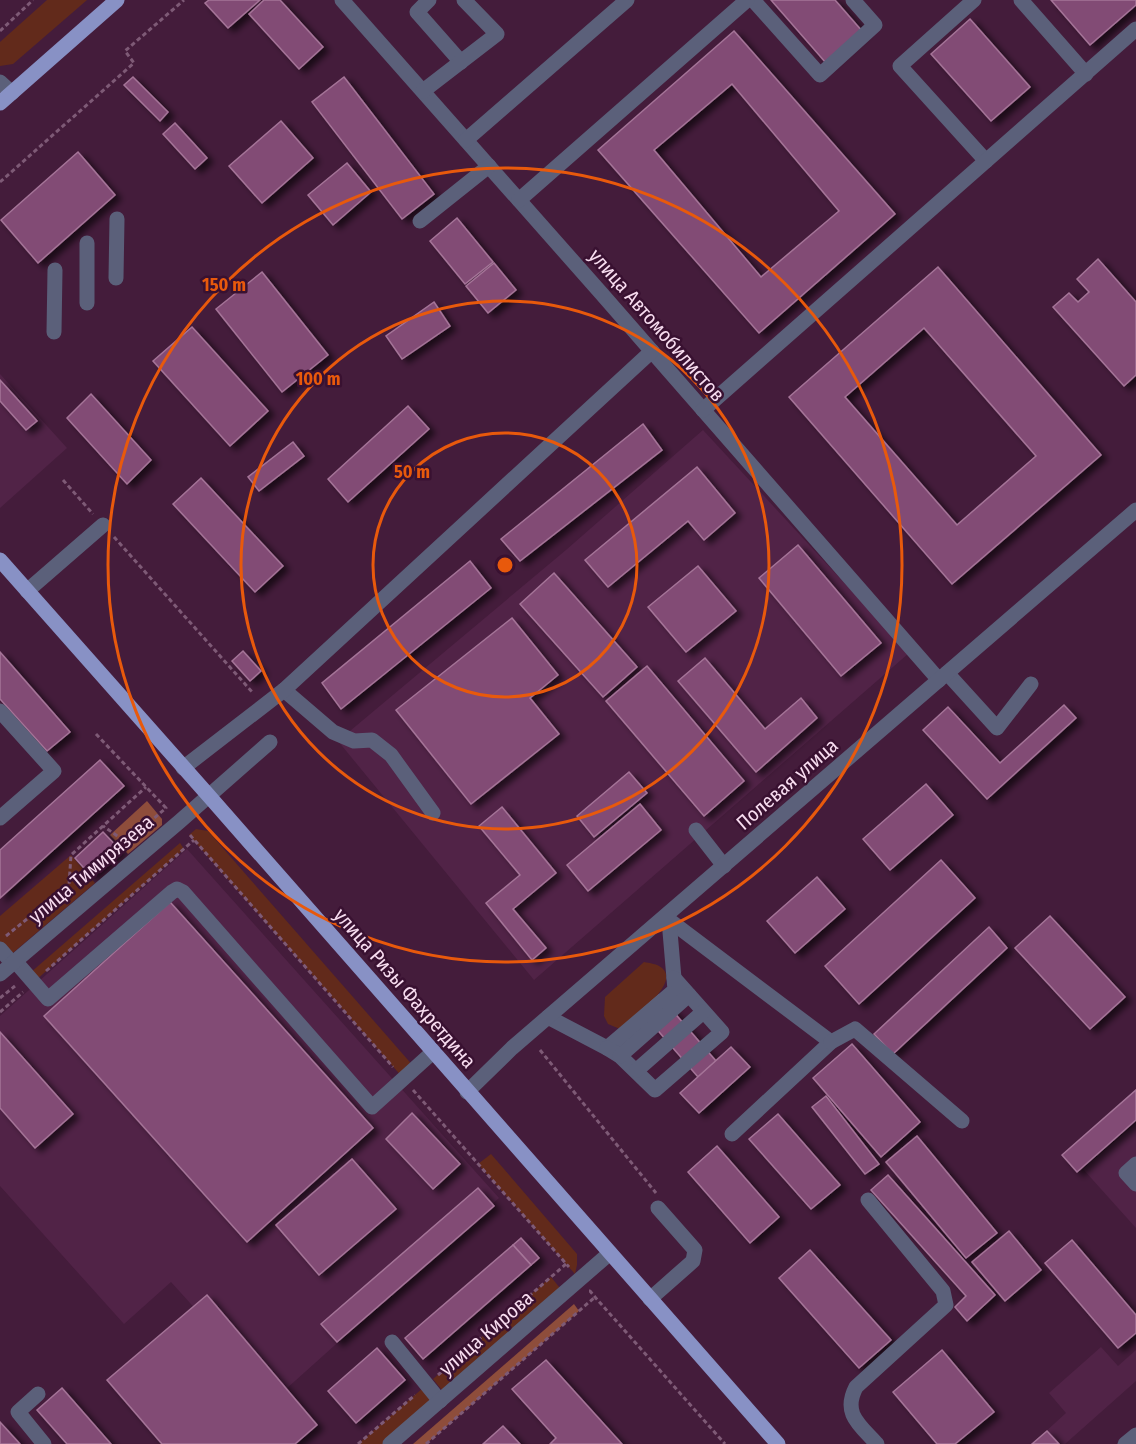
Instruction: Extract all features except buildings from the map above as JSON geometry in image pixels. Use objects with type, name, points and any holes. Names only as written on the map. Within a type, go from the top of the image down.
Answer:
[{"type":"main road","points":[[4,93],[117,0]]},
{"type":"main road","name":"улица Ризы Фахретдина","points":[[0,560],[778,1444]]},
{"type":"street","name":"улица Автомобилистов","points":[[342,0],[703,410],[943,676],[997,728],[1031,684]]},
{"type":"street","points":[[429,0],[417,12],[462,62]]},
{"type":"street","points":[[423,92],[497,34],[464,0]]},
{"type":"street","points":[[466,140],[627,0]]},
{"type":"street","points":[[753,0],[820,75],[875,26],[853,0]]},
{"type":"street","points":[[974,0],[900,66],[986,161]]},
{"type":"street","points":[[1021,0],[1086,74]]},
{"type":"street","points":[[519,200],[736,3]]},
{"type":"street","points":[[703,410],[1136,29]]},
{"type":"street","points":[[420,221],[489,166]]},
{"type":"street","points":[[116,278],[117,219]]},
{"type":"street","points":[[87,243],[87,303]]},
{"type":"street","points":[[54,332],[55,270]]},
{"type":"street","points":[[183,768],[284,690],[652,351]]},
{"type":"street","name":"Полевая улица","points":[[467,1092],[512,1048],[668,918],[724,866],[1136,510]]},
{"type":"street","points":[[27,591],[103,525]]},
{"type":"street","points":[[284,690],[333,732],[354,741],[372,740],[391,755],[433,813]]},
{"type":"street","points":[[0,711],[54,771],[0,818]]},
{"type":"street","name":"улица Тимирязева","points":[[0,974],[270,742]]},
{"type":"street","points":[[696,830],[724,866]]},
{"type":"street","points":[[0,949],[48,999],[177,889],[183,892],[372,1107],[433,1052]]},
{"type":"street","points":[[614,1052],[675,990],[668,918]]},
{"type":"street","points":[[668,918],[831,1042]]},
{"type":"street","points":[[548,1017],[614,1052],[637,1070],[656,1090],[722,1032],[674,978]]},
{"type":"street","points":[[614,1052],[689,995]]},
{"type":"street","points":[[637,1070],[703,1012]]},
{"type":"street","points":[[732,1134],[831,1042],[855,1029],[962,1121]]},
{"type":"street","points":[[1136,1164],[1126,1173],[1136,1184]]},
{"type":"street","points":[[868,1200],[943,1291],[946,1305],[856,1387],[850,1398],[850,1409],[856,1420],[877,1444]]},
{"type":"street","points":[[650,1299],[693,1261],[695,1250],[658,1208]]},
{"type":"street","name":"улица Кирова","points":[[390,1444],[610,1254]]},
{"type":"street","points":[[392,1342],[440,1401]]},
{"type":"street","points":[[38,1394],[18,1412],[44,1444]]},
{"type":"street","points":[[1125,1444],[1136,1435]]},
{"type":"path","points":[[0,31],[33,0]]},
{"type":"path","points":[[0,182],[134,63],[125,51],[184,0]]},
{"type":"path","points":[[63,480],[258,699]]},
{"type":"path","points":[[96,734],[166,808],[126,842],[103,826]]},
{"type":"path","points":[[0,941],[69,885],[71,855],[146,787]]},
{"type":"path","points":[[189,834],[571,1269]]},
{"type":"path","points":[[0,1012],[194,840]]},
{"type":"path","points":[[540,1050],[661,1198],[658,1208]]},
{"type":"path","points":[[358,1444],[566,1264]]},
{"type":"path","points":[[590,1291],[724,1444]]},
{"type":"path","points":[[426,1444],[595,1297]]},
{"type":"shaded area","points":[[47,0],[87,0],[13,64],[0,66],[0,42]]},
{"type":"shaded area","points":[[0,374],[67,448],[0,508]]},
{"type":"shaded area","points":[[703,430],[909,653],[534,980],[338,741],[566,550]]},
{"type":"shaded area","points":[[147,801],[162,819],[162,825],[128,854],[110,835]]},
{"type":"shaded area","points":[[196,829],[208,831],[415,1068],[404,1079],[189,835]]},
{"type":"shaded area","points":[[180,843],[184,849],[35,981],[30,973]]},
{"type":"shaded area","points":[[187,849],[499,1198],[276,1398],[171,1282],[124,1324],[0,1186],[0,1016]]},
{"type":"shaded area","points":[[71,855],[95,883],[8,957],[0,949],[0,916]]},
{"type":"shaded area","points":[[644,962],[662,968],[666,975],[660,992],[620,1029],[608,1024],[604,1016],[605,997]]},
{"type":"shaded area","points":[[1136,1123],[1136,1228],[1083,1169]]},
{"type":"shaded area","points":[[491,1154],[577,1254],[575,1274],[478,1164]]},
{"type":"shaded area","points":[[551,1277],[564,1293],[446,1395],[433,1379]]},
{"type":"shaded area","points":[[574,1304],[579,1311],[426,1444],[413,1444]]},
{"type":"shaded area","points":[[1101,1347],[1118,1366],[1136,1350],[1136,1381],[1065,1444],[1032,1444],[1066,1413],[1049,1393]]},
{"type":"shaded area","points":[[423,1388],[436,1404],[390,1444],[358,1444]]}]
